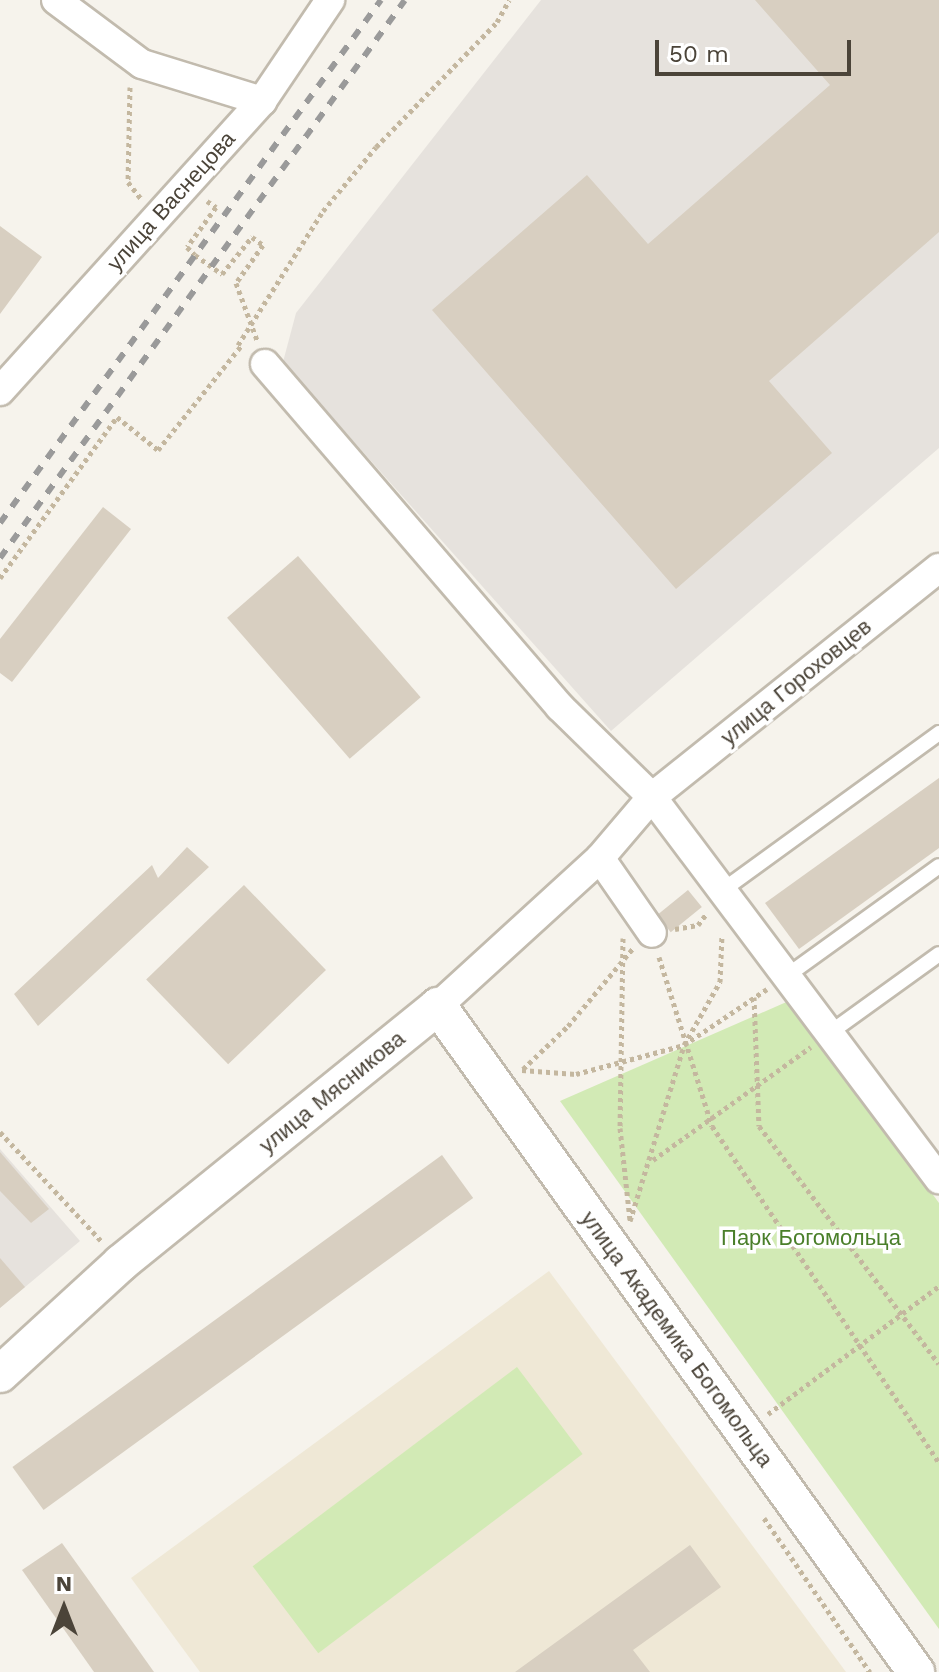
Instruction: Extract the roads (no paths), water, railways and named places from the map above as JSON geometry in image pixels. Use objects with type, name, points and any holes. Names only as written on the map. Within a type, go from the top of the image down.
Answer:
[{"type":"street","points":[[56,0],[142,64],[262,101]]},
{"type":"street","name":"улица Васнецова","points":[[0,391],[262,101],[330,0]]},
{"type":"street","points":[[257,356],[560,707],[652,797],[939,1179]]},
{"type":"street","name":"улица Гороховцев","points":[[652,797],[939,568]]},
{"type":"street","name":"улица Мясникова","points":[[0,1374],[121,1263],[438,1006],[600,858],[652,797]]},
{"type":"street","points":[[600,858],[652,933]]},
{"type":"street","name":"улица Академика Богомольца","points":[[438,1006],[916,1672]]},
{"type":"lane","points":[[723,890],[939,733]]},
{"type":"lane","points":[[788,975],[939,866]]},
{"type":"lane","points":[[831,1032],[939,954]]},
{"type":"railway","points":[[0,523],[381,0]]},
{"type":"railway","points":[[0,558],[405,0]]},
{"type":"park label","name":"Парк Богомольца","points":[[811,1238]]}]
